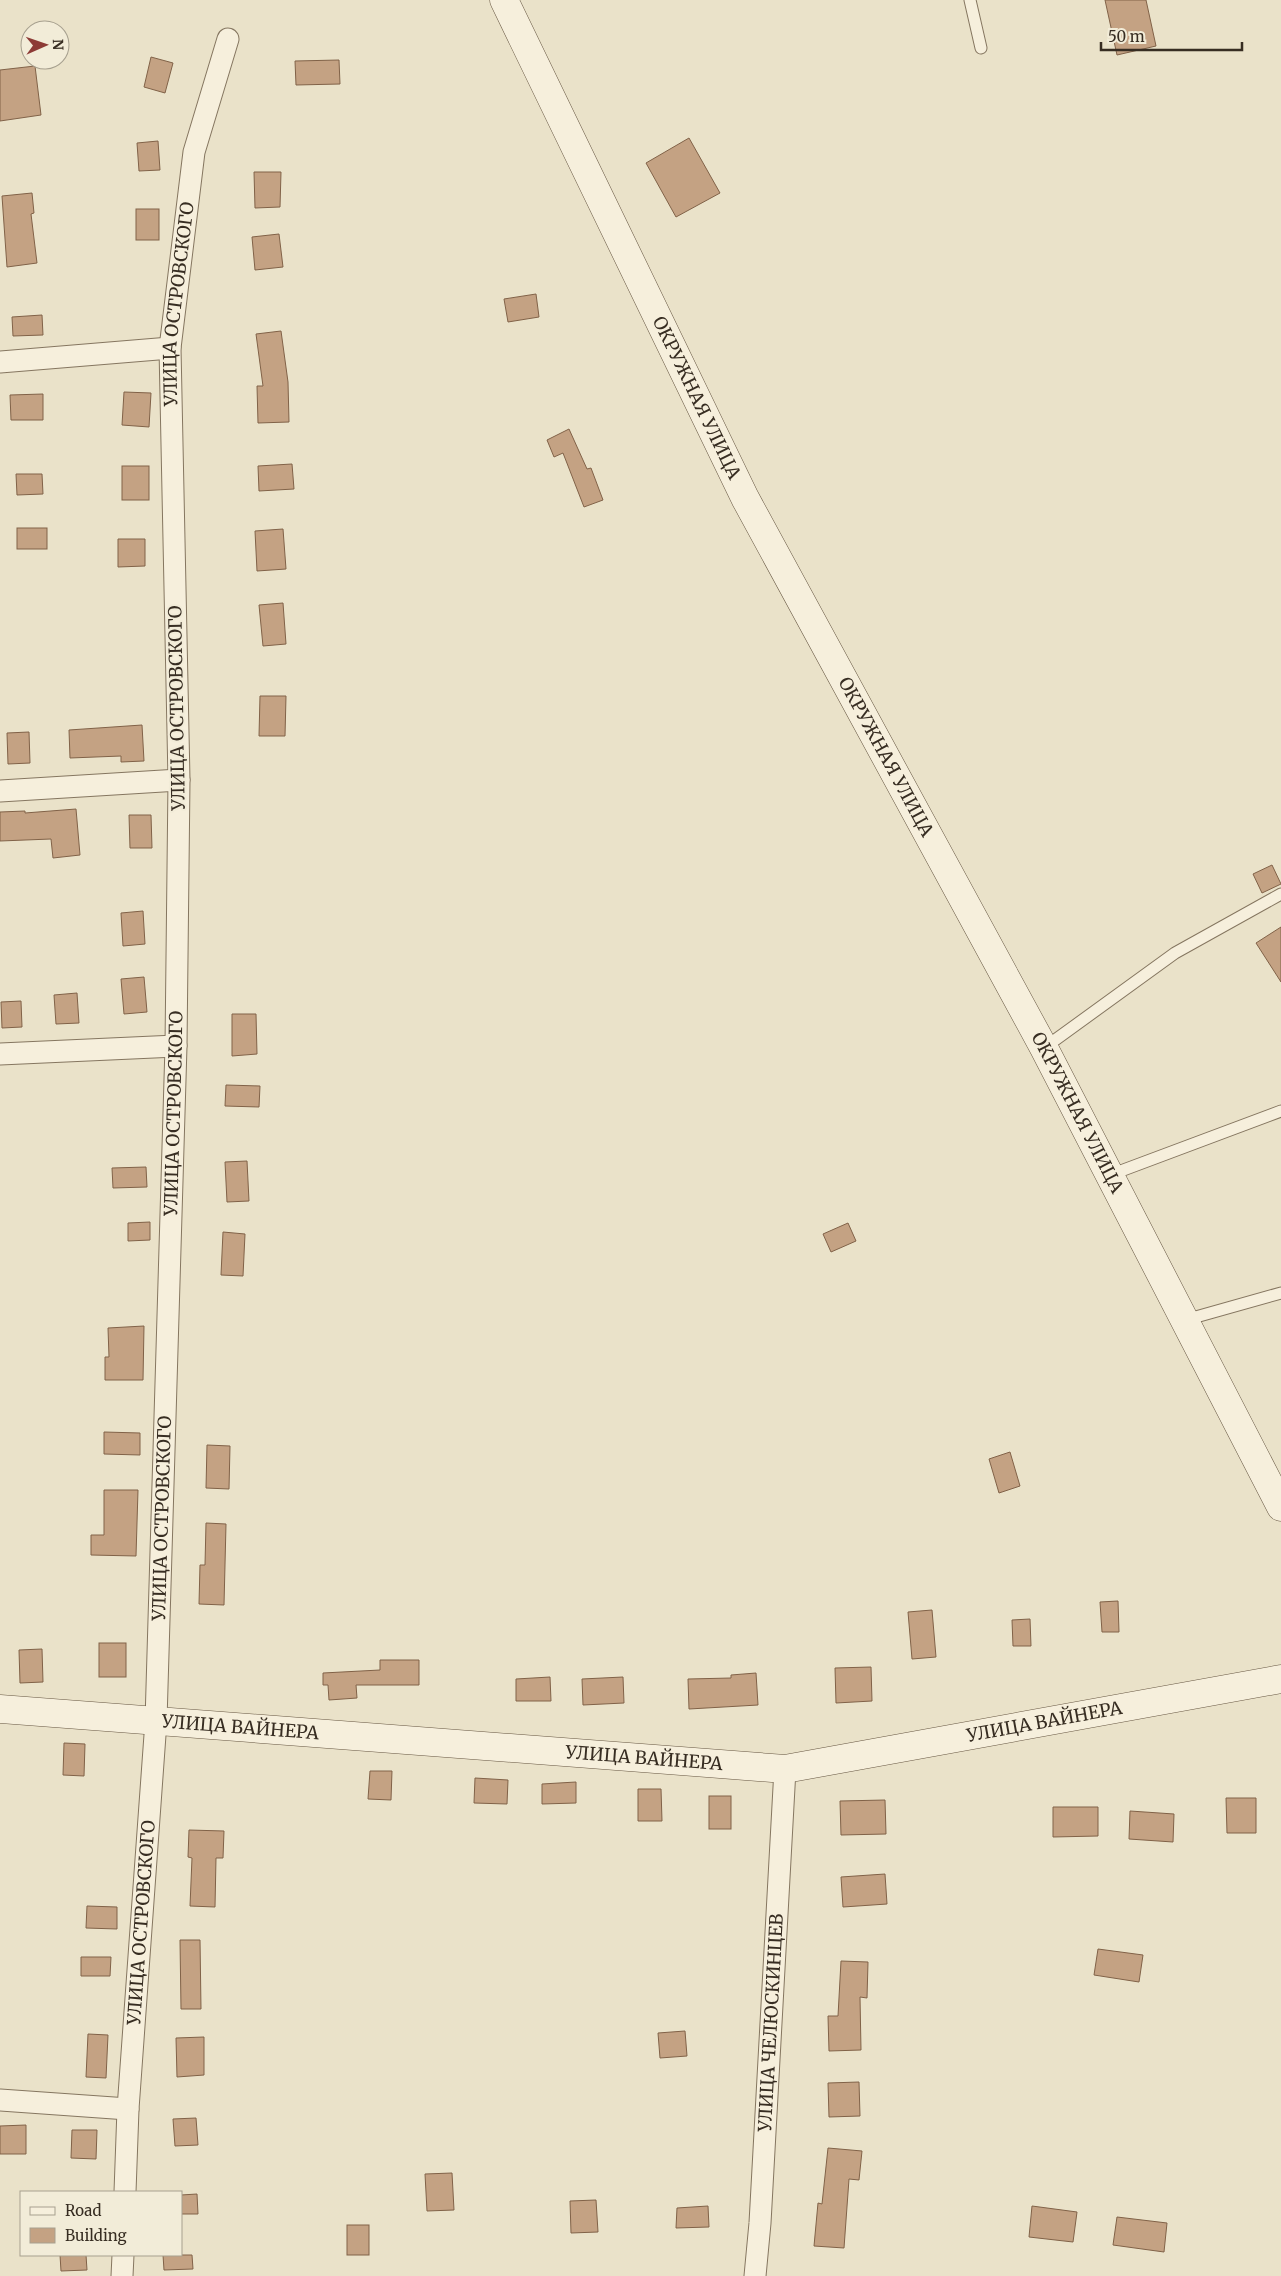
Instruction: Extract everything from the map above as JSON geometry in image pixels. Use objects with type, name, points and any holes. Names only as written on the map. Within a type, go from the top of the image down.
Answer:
[{"type":"street","name":"ОКРУЖНАЯ УЛИЦА","points":[[504,0],[745,498],[1044,1048],[1186,1320],[1274,1480],[1281,1507]]},
{"type":"street","name":"УЛИЦА ОСТРОВСКОГО","points":[[125,2191],[128,2109],[156,1721],[176,1046],[179,780],[170,348],[194,152],[228,39]]},
{"type":"street","points":[[0,362],[170,348]]},
{"type":"street","points":[[0,791],[179,780]]},
{"type":"street","points":[[0,1054],[176,1046]]},
{"type":"street","name":"УЛИЦА ВАЙНЕРА","points":[[0,1709],[785,1769],[1281,1679]]},
{"type":"street","name":"УЛИЦА ЧЕЛЮСКИНЦЕВ","points":[[755,2276],[761,2213],[785,1769]]},
{"type":"street","points":[[0,2100],[128,2109]]},
{"type":"street","points":[[122,2256],[122,2276]]},
{"type":"lane","points":[[970,0],[981,48]]},
{"type":"lane","points":[[1044,1048],[1174,953],[1281,894]]},
{"type":"lane","points":[[1110,1175],[1281,1110]]},
{"type":"lane","points":[[1186,1320],[1281,1293]]},
{"type":"building","points":[[1105,0],[1146,0],[1156,46],[1117,55]]},
{"type":"building","points":[[151,57],[173,63],[165,93],[144,87]]},
{"type":"building","points":[[339,60],[340,84],[296,85],[295,61]]},
{"type":"building","points":[[20,68],[20,70],[35,70],[41,115],[0,121],[0,70]]},
{"type":"building","points":[[689,138],[720,193],[676,217],[646,163]]},
{"type":"building","points":[[158,141],[160,170],[139,171],[137,143]]},
{"type":"building","points":[[254,172],[281,172],[280,207],[255,208]]},
{"type":"building","points":[[32,193],[34,213],[31,214],[37,263],[7,267],[2,196]]},
{"type":"building","points":[[136,209],[159,209],[159,240],[136,240]]},
{"type":"building","points":[[279,234],[283,267],[255,270],[252,237]]},
{"type":"building","points":[[536,294],[539,317],[508,322],[504,299]]},
{"type":"building","points":[[42,315],[43,335],[13,336],[12,317]]},
{"type":"building","points":[[281,331],[288,382],[289,422],[258,423],[257,386],[263,386],[256,334]]},
{"type":"building","points":[[124,392],[151,393],[149,427],[122,425]]},
{"type":"building","points":[[43,394],[43,420],[11,420],[10,395]]},
{"type":"building","points":[[569,429],[587,469],[591,468],[603,500],[584,507],[563,453],[554,457],[547,440]]},
{"type":"building","points":[[292,464],[294,489],[259,491],[258,466]]},
{"type":"building","points":[[122,466],[149,466],[149,500],[122,500]]},
{"type":"building","points":[[16,474],[42,474],[43,494],[17,495]]},
{"type":"building","points":[[17,528],[47,528],[47,549],[17,549]]},
{"type":"building","points":[[283,529],[286,569],[257,571],[255,531]]},
{"type":"building","points":[[118,539],[145,539],[145,566],[118,567]]},
{"type":"building","points":[[283,603],[286,644],[263,646],[259,605]]},
{"type":"building","points":[[260,696],[286,696],[285,736],[259,736]]},
{"type":"building","points":[[142,725],[144,761],[121,762],[121,756],[70,758],[69,730]]},
{"type":"building","points":[[29,732],[30,763],[8,764],[7,733]]},
{"type":"building","points":[[76,809],[80,855],[53,858],[51,839],[0,841],[0,812],[25,811],[25,813]]},
{"type":"building","points":[[129,815],[151,815],[152,848],[130,848]]},
{"type":"building","points":[[1272,865],[1281,884],[1262,893],[1253,874]]},
{"type":"building","points":[[143,911],[145,944],[123,946],[121,913]]},
{"type":"building","points":[[1281,927],[1281,982],[1256,943]]},
{"type":"building","points":[[144,977],[147,1012],[124,1014],[121,979]]},
{"type":"building","points":[[77,993],[79,1023],[56,1024],[54,995]]},
{"type":"building","points":[[21,1001],[22,1027],[2,1028],[1,1002]]},
{"type":"building","points":[[232,1014],[256,1014],[257,1054],[232,1056]]},
{"type":"building","points":[[226,1085],[260,1086],[259,1107],[225,1106]]},
{"type":"building","points":[[247,1161],[249,1201],[227,1202],[225,1162]]},
{"type":"building","points":[[146,1167],[147,1187],[113,1188],[112,1168]]},
{"type":"building","points":[[150,1222],[150,1240],[128,1241],[128,1223]]},
{"type":"building","points":[[848,1223],[856,1241],[831,1252],[823,1234]]},
{"type":"building","points":[[223,1232],[245,1234],[243,1276],[221,1275]]},
{"type":"building","points":[[144,1326],[143,1380],[105,1380],[105,1357],[109,1357],[108,1328]]},
{"type":"building","points":[[104,1432],[140,1433],[140,1455],[104,1454]]},
{"type":"building","points":[[207,1445],[230,1446],[229,1489],[206,1488]]},
{"type":"building","points":[[1010,1452],[1020,1486],[999,1493],[989,1459]]},
{"type":"building","points":[[104,1490],[138,1490],[136,1556],[91,1555],[91,1535],[104,1535]]},
{"type":"building","points":[[206,1523],[226,1524],[224,1605],[199,1604],[200,1565],[205,1565]]},
{"type":"building","points":[[1118,1601],[1119,1632],[1102,1632],[1100,1602]]},
{"type":"building","points":[[932,1610],[936,1657],[912,1659],[908,1612]]},
{"type":"building","points":[[1030,1619],[1031,1646],[1013,1646],[1012,1620]]},
{"type":"building","points":[[99,1643],[126,1643],[126,1677],[99,1677]]},
{"type":"building","points":[[42,1649],[43,1682],[20,1683],[19,1650]]},
{"type":"building","points":[[380,1660],[419,1660],[419,1685],[356,1685],[357,1698],[329,1700],[328,1685],[323,1685],[323,1673],[380,1670]]},
{"type":"building","points":[[871,1667],[872,1701],[836,1703],[835,1668]]},
{"type":"building","points":[[756,1673],[758,1705],[689,1709],[688,1679],[731,1678],[731,1675]]},
{"type":"building","points":[[550,1677],[551,1701],[516,1701],[516,1679]]},
{"type":"building","points":[[623,1677],[624,1703],[583,1705],[582,1679]]},
{"type":"building","points":[[64,1743],[85,1744],[84,1776],[63,1775]]},
{"type":"building","points":[[370,1771],[392,1771],[391,1800],[368,1799]]},
{"type":"building","points":[[475,1778],[508,1780],[507,1804],[474,1803]]},
{"type":"building","points":[[576,1782],[576,1803],[542,1804],[542,1784]]},
{"type":"building","points":[[638,1789],[661,1789],[662,1821],[638,1821]]},
{"type":"building","points":[[709,1796],[731,1796],[731,1829],[709,1829]]},
{"type":"building","points":[[1226,1798],[1256,1798],[1256,1833],[1227,1833]]},
{"type":"building","points":[[885,1800],[886,1834],[841,1835],[840,1801]]},
{"type":"building","points":[[1053,1807],[1098,1807],[1098,1836],[1053,1837]]},
{"type":"building","points":[[1130,1811],[1174,1814],[1173,1842],[1129,1839]]},
{"type":"building","points":[[189,1830],[224,1831],[223,1858],[216,1858],[215,1907],[190,1906],[192,1858],[188,1857]]},
{"type":"building","points":[[885,1874],[887,1904],[843,1907],[841,1877]]},
{"type":"building","points":[[87,1906],[117,1907],[117,1929],[86,1928]]},
{"type":"building","points":[[180,1940],[200,1940],[201,2009],[181,2009]]},
{"type":"building","points":[[1098,1949],[1143,1955],[1139,1982],[1094,1975]]},
{"type":"building","points":[[81,1957],[111,1957],[110,1976],[81,1976]]},
{"type":"building","points":[[841,1961],[868,1962],[867,1998],[860,1997],[861,2050],[829,2051],[828,2016],[838,2016]]},
{"type":"building","points":[[685,2031],[687,2056],[660,2058],[658,2033]]},
{"type":"building","points":[[88,2034],[108,2035],[106,2078],[86,2077]]},
{"type":"building","points":[[204,2037],[204,2075],[177,2077],[176,2038]]},
{"type":"building","points":[[859,2082],[860,2116],[829,2117],[828,2083]]},
{"type":"building","points":[[196,2118],[198,2145],[175,2146],[173,2119]]},
{"type":"building","points":[[26,2125],[26,2154],[0,2154],[0,2126]]},
{"type":"building","points":[[72,2130],[97,2130],[96,2159],[71,2158]]},
{"type":"building","points":[[828,2148],[862,2151],[859,2180],[849,2179],[844,2248],[814,2246],[818,2203],[822,2204]]},
{"type":"building","points":[[452,2173],[454,2210],[427,2211],[425,2174]]},
{"type":"building","points":[[197,2194],[198,2214],[182,2214],[182,2195]]},
{"type":"building","points":[[596,2200],[598,2232],[571,2233],[570,2201]]},
{"type":"building","points":[[708,2206],[709,2227],[676,2228],[677,2208]]},
{"type":"building","points":[[1032,2206],[1077,2212],[1073,2242],[1029,2237]]},
{"type":"building","points":[[1117,2217],[1167,2223],[1164,2252],[1113,2245]]},
{"type":"building","points":[[347,2225],[369,2225],[369,2255],[347,2255]]},
{"type":"building","points":[[192,2255],[193,2269],[164,2270],[163,2256]]},
{"type":"building","points":[[60,2256],[86,2256],[87,2270],[61,2271]]}]
